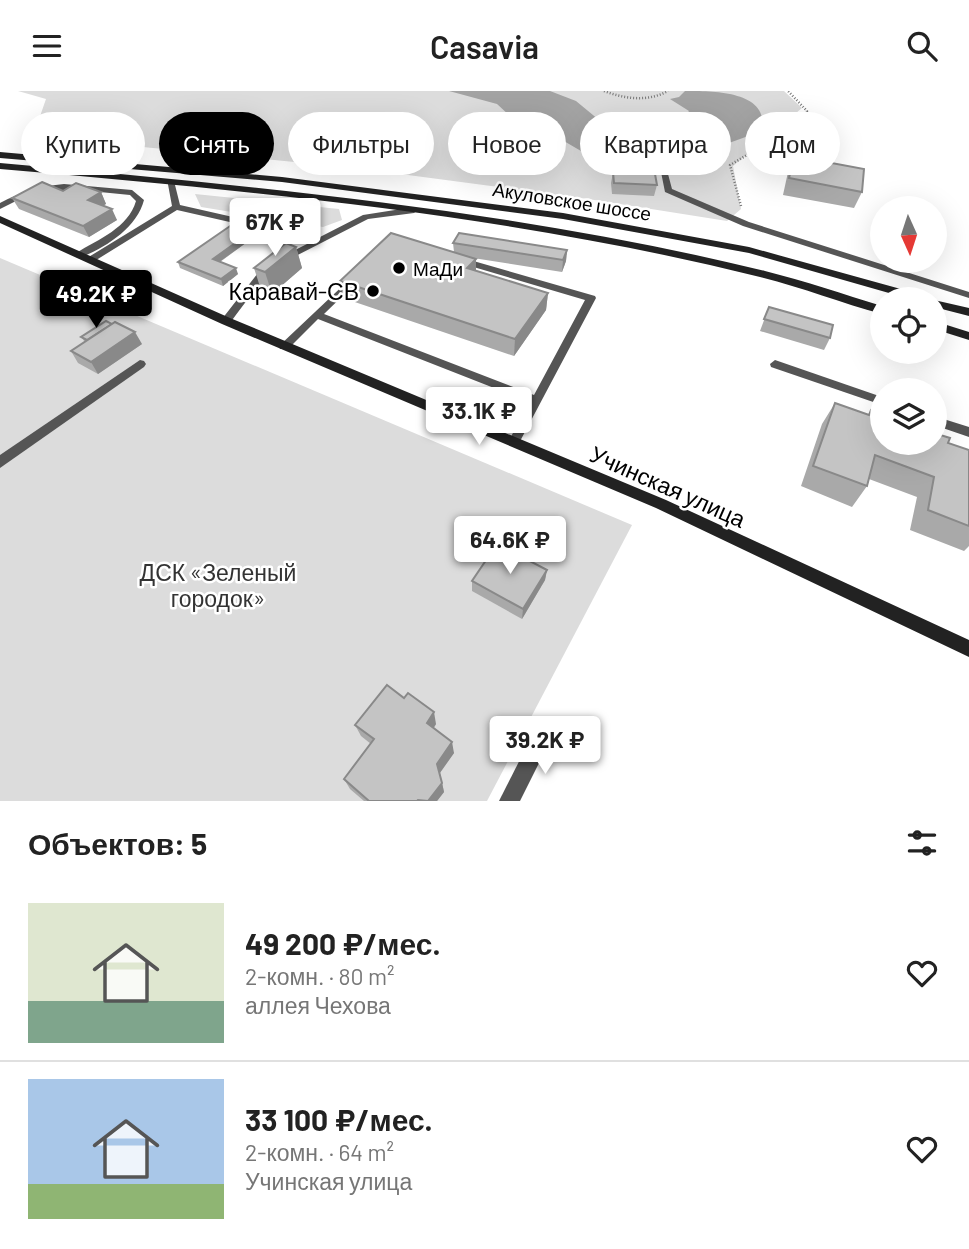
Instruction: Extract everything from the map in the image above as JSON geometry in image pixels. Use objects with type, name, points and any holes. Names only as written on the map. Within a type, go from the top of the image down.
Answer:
[{"type":"main road","name":"Акуловское шоссе","points":[[0,155],[21,157]]},
{"type":"main road","points":[[2,168],[21,159]]},
{"type":"main road","name":"Акуловское шоссе","points":[[2,168],[170,181],[414,209],[582,236],[738,269],[870,307]]},
{"type":"main road","name":"Акуловское шоссе","points":[[145,168],[388,191],[594,221],[753,251],[880,287]]},
{"type":"main road","name":"Учинская улица","points":[[0,219],[226,321],[661,504],[969,649]]},
{"type":"main road","points":[[947,306],[969,312]]},
{"type":"main road","points":[[947,329],[969,336]]},
{"type":"street","points":[[0,462],[140,364]]},
{"type":"street","points":[[509,801],[544,733]]},
{"type":"lane","points":[[664,177],[668,190],[746,224],[969,295]]},
{"type":"lane","points":[[170,181],[176,207]]},
{"type":"lane","points":[[0,206],[19,194],[48,185],[132,193],[140,200],[139,211],[126,225],[85,257]]},
{"type":"lane","points":[[85,257],[176,207],[321,240]]},
{"type":"lane","points":[[226,321],[261,275],[366,217],[414,209]]},
{"type":"lane","points":[[448,257],[591,298],[514,442]]},
{"type":"lane","points":[[284,346],[366,269]]},
{"type":"lane","points":[[317,315],[536,400]]},
{"type":"lane","points":[[775,364],[870,397]]},
{"type":"lane","points":[[947,424],[969,432]]},
{"type":"path","points":[[604,91],[616,96],[653,98],[668,91]]},
{"type":"path","points":[[746,224],[730,165],[802,123],[807,111],[788,91]]},
{"type":"path","points":[[630,175],[664,177]]},
{"type":"green space","points":[[18,91],[784,91],[802,108],[797,112],[745,112],[745,156],[733,166],[741,209],[727,221],[408,175],[434,175],[434,112],[288,112],[288,161],[274,160],[274,112],[159,112],[159,149],[145,147],[145,112],[41,112],[46,99]]},
{"type":"green space","points":[[195,194],[339,209],[342,220],[323,227],[201,207]]},
{"type":"green space","name":"ДСК «Зеленый городок»","points":[[0,258],[632,525],[487,801],[0,801]]},
{"type":"shaded area","points":[[449,91],[550,91],[576,101],[589,112],[580,112],[580,150],[566,142],[566,112],[506,112],[497,104]]},
{"type":"shaded area","points":[[685,91],[725,93],[749,101],[760,112],[745,112],[745,137],[731,142],[731,112],[688,112],[670,99],[679,97]]},
{"type":"building","points":[[840,165],[864,169],[862,192],[789,178],[790,175],[840,175]]},
{"type":"building","points":[[613,175],[655,175],[657,185],[614,183]]},
{"type":"building","points":[[42,182],[63,191],[76,183],[101,192],[88,200],[112,209],[83,226],[12,198]]},
{"type":"building","points":[[233,224],[252,231],[213,259],[236,268],[221,279],[178,262]]},
{"type":"building","points":[[391,233],[476,259],[467,268],[548,293],[515,339],[340,281]]},
{"type":"building","points":[[459,233],[567,250],[563,260],[453,243]]},
{"type":"building","points":[[286,243],[296,247],[265,272],[254,268]]},
{"type":"building","points":[[769,307],[833,325],[830,338],[764,319]]},
{"type":"building","points":[[106,321],[112,324],[87,340],[81,337]]},
{"type":"building","points":[[115,322],[135,332],[91,362],[71,351]]},
{"type":"building","points":[[835,403],[869,415],[870,412],[870,455],[875,455],[867,486],[813,466]]},
{"type":"building","points":[[947,437],[950,438],[948,443],[969,450],[969,526],[928,510],[934,477],[875,455],[947,455]]},
{"type":"building","points":[[497,544],[547,570],[523,609],[472,581]]},
{"type":"building","points":[[387,685],[404,698],[408,693],[434,712],[427,723],[452,742],[437,764],[442,783],[428,801],[369,801],[344,779],[374,739],[355,725]]},
{"type":"place","name":"МаДи","points":[[399,268]]},
{"type":"place","name":"Каравай-СВ","points":[[373,291]]}]
